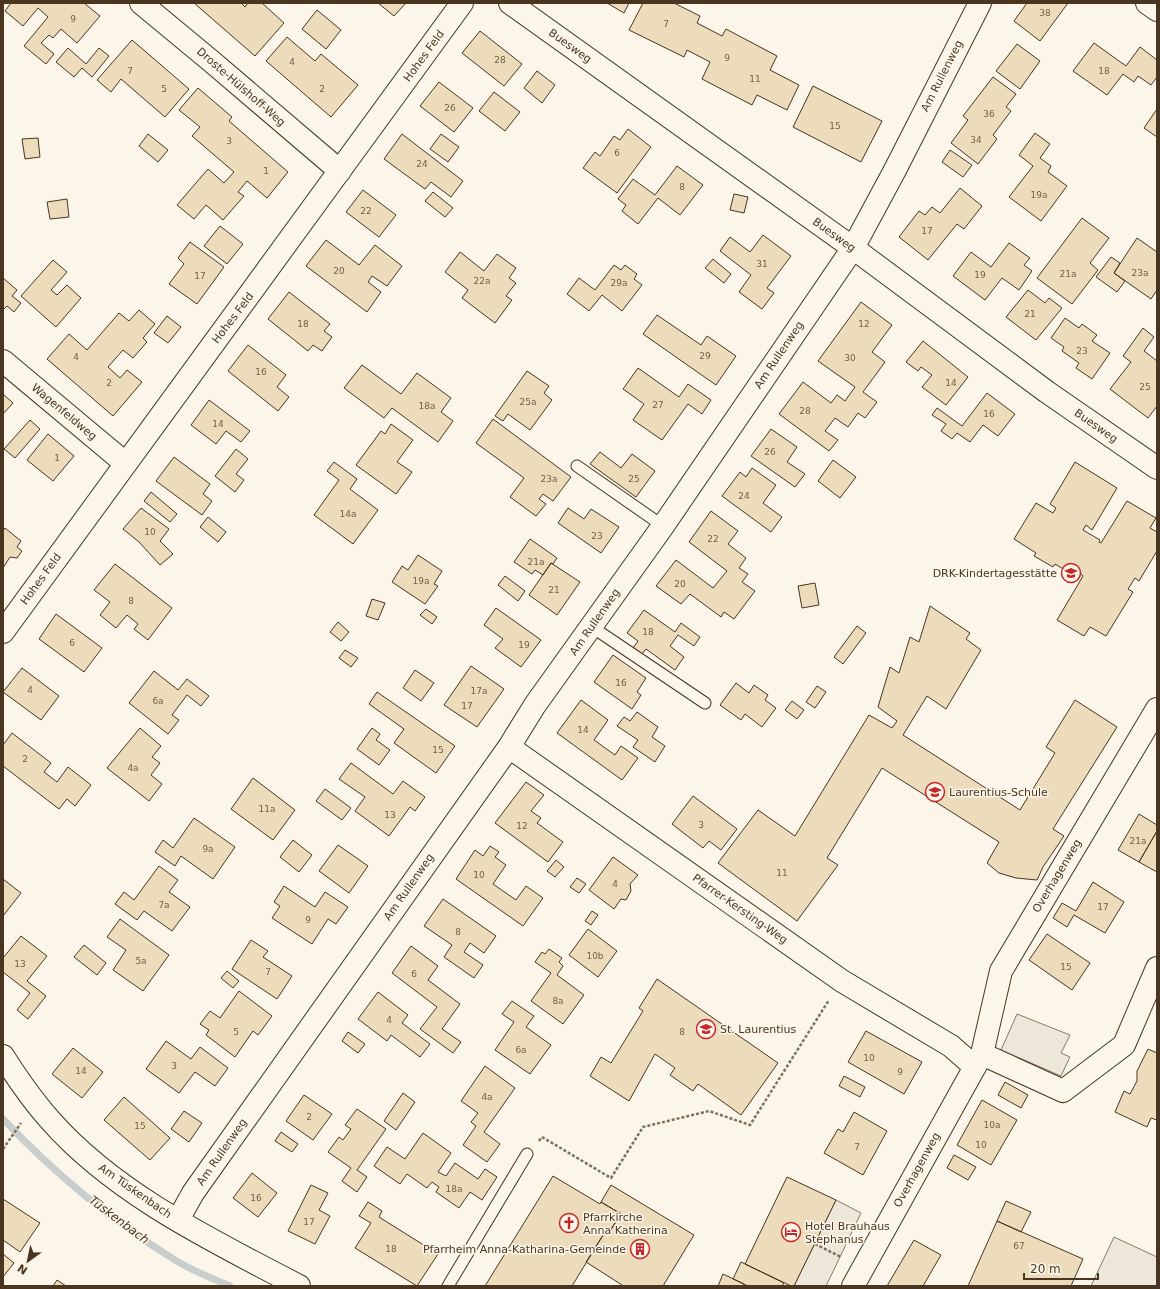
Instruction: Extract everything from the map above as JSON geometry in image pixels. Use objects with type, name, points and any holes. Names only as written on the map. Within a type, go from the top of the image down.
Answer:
[{"type":"street","name":"Droste-Hülshoff-Weg","points":[[141,3],[340,171]]},
{"type":"street","name":"Hohes Feld","points":[[3,632],[125,463],[241,308],[462,3]]},
{"type":"street","name":"Buesweg","points":[[510,3],[853,248],[1047,392],[1157,468]]},
{"type":"street","name":"Am Rullenweg","points":[[178,1220],[193,1193],[509,747],[535,705],[592,627],[853,248],[895,170],[980,3]]},
{"type":"street","points":[[1147,3],[1157,10]]},
{"type":"street","name":"Wagenfeldweg","points":[[3,361],[125,463]]},
{"type":"street","name":"Overhagenweg","points":[[858,1277],[978,1060],[1001,971],[1157,709]]},
{"type":"street","name":"Pfarrer-Kersting-Weg","points":[[509,747],[842,980],[951,1046],[978,1060]]},
{"type":"street","points":[[978,1060],[1063,1091],[1124,1045],[1157,968]]},
{"type":"street","name":"Am Tüskenbach","points":[[3,1056],[35,1103],[50,1121],[101,1168],[141,1197],[178,1220],[221,1245],[299,1286]]},
{"type":"lane","points":[[577,466],[662,526]]},
{"type":"lane","points":[[592,627],[705,703]]},
{"type":"lane","points":[[448,1286],[527,1154]]},
{"type":"path","points":[[527,1154],[542,1137],[611,1178],[643,1127],[709,1111],[750,1125],[842,980]]},
{"type":"path","points":[[3,1149],[24,1120]]},
{"type":"path","points":[[815,1244],[858,1277]]},
{"type":"shaded area","points":[[1017,1014],[1070,1035],[1061,1053],[1070,1057],[1061,1076],[1001,1050]]},
{"type":"shaded area","points":[[836,1200],[861,1213],[826,1286],[794,1286]]},
{"type":"shaded area","points":[[1114,1237],[1157,1257],[1157,1286],[1091,1286]]},
{"type":"building","points":[[11,3],[84,3],[100,16],[77,43],[61,29],[53,38],[49,35],[41,43],[54,54],[46,64],[24,46],[48,17],[38,8],[23,26],[5,11]]},
{"type":"building","points":[[194,3],[241,3],[245,7],[248,3],[262,3],[284,23],[255,56]]},
{"type":"building","points":[[378,3],[406,3],[394,16]]},
{"type":"building","points":[[607,3],[629,3],[624,13]]},
{"type":"building","points":[[643,3],[674,3],[700,16],[697,23],[722,36],[726,29],[777,56],[770,70],[799,85],[787,110],[757,95],[752,105],[702,79],[710,62],[687,50],[684,57],[629,30]]},
{"type":"building","points":[[1027,3],[1068,3],[1040,41],[1014,21]]},
{"type":"building","points":[[317,10],[341,30],[326,49],[302,29]]},
{"type":"building","points":[[480,31],[522,64],[504,86],[462,53]]},
{"type":"building","points":[[287,37],[315,61],[321,54],[358,85],[331,117],[266,61]]},
{"type":"building","points":[[132,40],[189,89],[165,117],[121,79],[111,92],[97,80]]},
{"type":"building","points":[[1094,43],[1126,66],[1140,47],[1157,60],[1157,77],[1151,85],[1138,76],[1134,82],[1123,74],[1107,95],[1073,71]]},
{"type":"building","points":[[1017,44],[1040,61],[1020,89],[996,71]]},
{"type":"building","points":[[68,48],[86,64],[99,48],[109,56],[92,77],[82,68],[74,77],[56,62]]},
{"type":"building","points":[[537,71],[555,85],[542,103],[524,88]]},
{"type":"building","points":[[993,77],[1016,94],[1006,107],[1011,111],[993,135],[997,139],[978,164],[951,143],[968,120],[963,116]]},
{"type":"building","points":[[439,82],[473,108],[454,132],[420,106]]},
{"type":"building","points":[[813,86],[882,121],[861,162],[793,127]]},
{"type":"building","points":[[198,88],[232,117],[229,121],[288,172],[267,198],[247,181],[238,192],[244,196],[223,220],[206,205],[194,219],[177,205],[208,169],[224,183],[234,172],[192,136],[200,127],[179,110]]},
{"type":"building","points":[[494,92],[520,112],[505,131],[479,111]]},
{"type":"building","points":[[1157,109],[1157,137],[1144,128]]},
{"type":"building","points":[[628,129],[651,147],[617,193],[583,168],[595,152],[600,156],[614,136],[620,140]]},
{"type":"building","points":[[1035,133],[1050,144],[1040,158],[1051,166],[1048,172],[1067,186],[1041,221],[1009,197],[1033,166],[1019,155]]},
{"type":"building","points":[[148,134],[168,150],[158,162],[139,146]]},
{"type":"building","points":[[402,134],[463,181],[451,197],[431,182],[425,189],[384,159]]},
{"type":"building","points":[[441,134],[459,147],[448,162],[430,149]]},
{"type":"building","points":[[38,138],[40,157],[25,159],[22,139]]},
{"type":"building","points":[[950,150],[972,165],[963,177],[942,162]]},
{"type":"building","points":[[677,166],[703,185],[680,215],[658,198],[638,224],[622,211],[626,205],[618,199],[633,179],[655,195]]},
{"type":"building","points":[[960,188],[982,206],[964,229],[957,224],[928,260],[899,237],[919,211],[925,215],[932,207],[940,213]]},
{"type":"building","points":[[363,190],[396,215],[379,237],[346,212]]},
{"type":"building","points":[[433,192],[453,208],[445,217],[425,201]]},
{"type":"building","points":[[734,194],[748,197],[744,213],[730,210]]},
{"type":"building","points":[[67,199],[69,217],[50,219],[47,202]]},
{"type":"building","points":[[1082,218],[1109,238],[1090,263],[1098,270],[1072,304],[1037,278]]},
{"type":"building","points":[[220,226],[243,244],[227,264],[204,246]]},
{"type":"building","points":[[763,235],[791,256],[767,288],[774,293],[762,309],[739,292],[751,275],[720,251],[730,237],[750,252]]},
{"type":"building","points":[[1137,238],[1157,252],[1157,290],[1151,299],[1114,273]]},
{"type":"building","points":[[326,240],[359,265],[375,245],[402,266],[387,286],[372,276],[368,282],[381,292],[367,312],[306,266]]},
{"type":"building","points":[[190,242],[224,267],[197,304],[169,284],[184,264],[178,258]]},
{"type":"building","points":[[1009,243],[1030,258],[1024,265],[1032,271],[1019,290],[1002,278],[985,300],[953,276],[971,252],[991,267]]},
{"type":"building","points":[[460,252],[484,271],[497,254],[516,268],[509,278],[516,283],[506,296],[512,300],[495,323],[462,298],[468,290],[445,272]]},
{"type":"building","points":[[1111,257],[1120,263],[1114,273],[1125,281],[1117,292],[1096,277]]},
{"type":"building","points":[[713,259],[731,274],[724,283],[705,268]]},
{"type":"building","points":[[53,260],[67,272],[51,290],[57,295],[67,285],[81,298],[56,327],[21,296]]},
{"type":"building","points":[[614,265],[621,270],[625,265],[637,274],[634,279],[642,285],[622,311],[602,295],[589,311],[567,294],[579,278],[595,290]]},
{"type":"building","points":[[3,278],[17,290],[12,296],[21,303],[14,312],[7,306],[3,310]]},
{"type":"building","points":[[1028,290],[1045,303],[1049,298],[1062,308],[1036,340],[1006,317]]},
{"type":"building","points":[[289,292],[330,324],[324,331],[332,337],[322,351],[313,345],[308,351],[268,319]]},
{"type":"building","points":[[861,302],[892,325],[872,352],[885,362],[863,392],[877,402],[865,418],[858,413],[848,427],[835,418],[825,431],[838,440],[829,451],[779,414],[803,382],[831,403],[837,395],[845,401],[855,387],[818,361]]},
{"type":"building","points":[[139,310],[155,324],[143,338],[147,342],[133,358],[123,350],[108,367],[120,378],[127,370],[142,382],[113,416],[47,359],[69,334],[87,350],[119,313],[129,321]]},
{"type":"building","points":[[657,315],[701,345],[707,336],[736,356],[716,385],[643,334]]},
{"type":"building","points":[[167,316],[181,327],[168,343],[154,333]]},
{"type":"building","points":[[1065,318],[1079,328],[1082,324],[1097,335],[1092,341],[1110,353],[1092,379],[1076,368],[1079,363],[1062,351],[1064,347],[1051,338]]},
{"type":"building","points":[[1143,328],[1154,337],[1144,351],[1157,361],[1157,406],[1148,418],[1110,389],[1131,362],[1123,356]]},
{"type":"building","points":[[923,341],[968,377],[946,405],[922,387],[932,375],[921,367],[918,371],[906,362]]},
{"type":"building","points":[[248,345],[286,375],[277,387],[289,397],[278,411],[228,371]]},
{"type":"building","points":[[362,365],[401,394],[417,373],[451,398],[441,412],[453,421],[438,442],[392,408],[384,418],[344,388]]},
{"type":"building","points":[[638,368],[679,397],[688,384],[711,400],[702,414],[688,404],[662,440],[633,420],[644,404],[623,389]]},
{"type":"building","points":[[527,371],[549,386],[544,393],[552,400],[530,430],[508,414],[503,421],[495,416]]},
{"type":"building","points":[[987,393],[1015,414],[998,436],[983,425],[970,442],[957,433],[952,439],[941,431],[946,424],[932,415],[937,408],[962,426]]},
{"type":"building","points":[[3,394],[13,403],[3,414]]},
{"type":"building","points":[[209,400],[250,431],[241,442],[226,431],[216,444],[191,425]]},
{"type":"building","points":[[493,419],[571,477],[553,501],[543,494],[539,499],[546,504],[536,516],[510,497],[524,478],[476,443]]},
{"type":"building","points":[[30,420],[40,429],[15,458],[4,449]]},
{"type":"building","points":[[391,424],[413,440],[397,462],[412,472],[396,494],[356,465],[381,431],[385,434]]},
{"type":"building","points":[[771,429],[797,447],[787,462],[805,474],[795,487],[751,456]]},
{"type":"building","points":[[48,434],[74,456],[53,481],[27,460]]},
{"type":"building","points":[[236,449],[248,459],[236,474],[244,480],[235,492],[215,476]]},
{"type":"building","points":[[600,452],[621,468],[632,454],[655,471],[636,497],[590,464]]},
{"type":"building","points":[[174,457],[210,484],[203,494],[212,501],[202,515],[156,481]]},
{"type":"building","points":[[833,460],[856,477],[840,498],[818,481]]},
{"type":"building","points":[[334,462],[357,479],[350,489],[378,510],[353,544],[314,515],[339,480],[327,471]]},
{"type":"building","points":[[1075,462],[1117,488],[1092,530],[1086,525],[1083,530],[1100,540],[1099,542],[1101,543],[1127,501],[1156,518],[1150,528],[1157,532],[1157,551],[1139,581],[1135,578],[1128,589],[1133,592],[1106,636],[1090,627],[1084,636],[1057,620],[1083,576],[1080,573],[1077,577],[1055,564],[1053,567],[1034,556],[1036,553],[1014,539],[1036,503],[1053,513],[1056,508],[1050,504]]},
{"type":"building","points":[[752,468],[776,485],[763,503],[782,517],[771,532],[722,496],[740,472],[746,477]]},
{"type":"building","points":[[151,492],[177,514],[170,522],[144,501]]},
{"type":"building","points":[[141,508],[169,529],[160,541],[173,554],[160,565],[139,542],[123,529]]},
{"type":"building","points":[[568,508],[584,519],[591,509],[619,527],[601,553],[558,523]]},
{"type":"building","points":[[711,511],[738,531],[728,544],[746,558],[739,568],[748,574],[742,582],[755,591],[734,619],[724,612],[721,617],[690,594],[681,604],[656,586],[676,560],[713,588],[727,571],[689,542]]},
{"type":"building","points":[[208,517],[226,532],[218,542],[200,527]]},
{"type":"building","points":[[5,528],[21,541],[17,547],[22,551],[17,558],[10,557],[3,568],[3,531]]},
{"type":"building","points":[[530,539],[557,558],[553,564],[551,563],[543,575],[535,570],[532,574],[514,562]]},
{"type":"building","points":[[418,555],[442,571],[434,584],[438,586],[425,604],[392,582],[402,566],[408,570]]},
{"type":"building","points":[[551,563],[580,582],[557,615],[529,595]]},
{"type":"building","points":[[115,564],[172,608],[148,640],[134,629],[138,624],[127,615],[116,628],[100,615],[110,602],[94,590]]},
{"type":"building","points":[[505,576],[525,591],[518,601],[498,585]]},
{"type":"building","points":[[815,583],[819,605],[802,608],[798,586]]},
{"type":"building","points":[[372,599],[385,603],[378,620],[366,616]]},
{"type":"building","points":[[930,606],[970,633],[966,639],[981,650],[946,709],[927,696],[903,735],[1020,810],[1055,753],[1046,747],[1075,700],[1117,727],[1053,829],[1064,836],[1043,867],[1037,880],[1016,878],[999,873],[987,863],[999,842],[882,768],[827,858],[838,865],[797,921],[718,863],[758,810],[795,836],[869,715],[892,728],[897,721],[878,707],[890,667],[899,673],[910,637],[919,642]]},
{"type":"building","points":[[496,608],[541,640],[521,667],[495,648],[503,639],[484,625]]},
{"type":"building","points":[[426,609],[437,617],[432,624],[420,615]]},
{"type":"building","points":[[644,610],[675,632],[681,623],[700,637],[694,646],[678,635],[670,646],[684,657],[675,670],[646,649],[642,654],[633,648],[638,641],[627,633]]},
{"type":"building","points":[[56,614],[102,648],[84,672],[39,639]]},
{"type":"building","points":[[338,622],[349,632],[341,641],[330,632]]},
{"type":"building","points":[[857,626],[866,633],[843,664],[834,657]]},
{"type":"building","points":[[345,650],[358,658],[351,667],[339,658]]},
{"type":"building","points":[[613,655],[646,678],[637,692],[641,695],[632,709],[594,682]]},
{"type":"building","points":[[471,666],[504,689],[477,727],[444,705]]},
{"type":"building","points":[[22,668],[59,696],[41,720],[3,692]]},
{"type":"building","points":[[415,670],[434,683],[421,701],[403,688]]},
{"type":"building","points":[[154,671],[178,690],[187,679],[209,696],[201,706],[187,695],[172,715],[179,720],[168,734],[129,703]]},
{"type":"building","points":[[736,683],[749,693],[754,685],[768,695],[765,700],[776,708],[762,727],[745,714],[741,720],[720,705]]},
{"type":"building","points":[[817,686],[826,692],[815,708],[806,702]]},
{"type":"building","points":[[377,692],[455,746],[436,773],[394,743],[404,729],[369,704]]},
{"type":"building","points":[[581,700],[608,720],[594,740],[615,755],[621,746],[638,758],[622,780],[557,733]]},
{"type":"building","points":[[792,701],[804,710],[797,719],[785,710]]},
{"type":"building","points":[[637,712],[658,727],[652,737],[665,746],[655,762],[633,747],[638,740],[617,726],[624,717],[630,721]]},
{"type":"building","points":[[140,728],[161,746],[152,757],[160,763],[151,775],[162,784],[149,801],[107,768]]},
{"type":"building","points":[[372,728],[380,734],[376,740],[390,750],[379,765],[357,749]]},
{"type":"building","points":[[12,733],[51,763],[44,772],[57,782],[68,767],[91,785],[75,806],[67,799],[59,809],[3,766],[3,745]]},
{"type":"building","points":[[351,763],[393,794],[403,781],[425,797],[415,811],[410,807],[389,836],[355,811],[365,797],[339,779]]},
{"type":"building","points":[[253,778],[295,810],[273,840],[231,809]]},
{"type":"building","points":[[526,782],[544,795],[531,811],[541,818],[537,823],[563,842],[548,862],[495,823]]},
{"type":"building","points":[[325,789],[351,808],[342,820],[316,801]]},
{"type":"building","points":[[693,796],[737,829],[721,850],[709,841],[703,848],[672,824]]},
{"type":"building","points":[[1139,814],[1157,825],[1157,831],[1139,862],[1118,850]]},
{"type":"building","points":[[194,818],[235,847],[213,879],[181,856],[175,866],[155,852],[163,840],[173,848]]},
{"type":"building","points":[[1157,831],[1157,872],[1139,862]]},
{"type":"building","points":[[293,840],[312,855],[299,872],[280,857]]},
{"type":"building","points":[[338,845],[368,866],[349,893],[319,871]]},
{"type":"building","points":[[490,846],[499,852],[495,857],[506,865],[493,884],[516,900],[526,886],[543,898],[523,926],[456,879],[475,850],[483,856]]},
{"type":"building","points":[[613,857],[638,875],[630,884],[631,891],[626,900],[621,899],[614,909],[589,890]]},
{"type":"building","points":[[556,860],[564,867],[555,877],[547,871]]},
{"type":"building","points":[[159,866],[178,880],[169,892],[190,907],[172,931],[144,911],[137,920],[115,904],[124,892],[134,900]]},
{"type":"building","points":[[577,878],[586,884],[579,893],[570,887]]},
{"type":"building","points":[[3,879],[21,893],[3,916]]},
{"type":"building","points":[[1093,882],[1124,902],[1105,933],[1074,915],[1067,927],[1053,918],[1062,903],[1076,911]]},
{"type":"building","points":[[284,886],[315,907],[325,892],[348,907],[336,924],[328,919],[312,944],[272,918],[280,906],[274,902]]},
{"type":"building","points":[[443,899],[496,936],[484,953],[470,943],[464,952],[483,965],[474,978],[444,957],[452,945],[424,926]]},
{"type":"building","points":[[592,911],[598,915],[591,925],[585,921]]},
{"type":"building","points":[[120,919],[169,955],[143,991],[113,970],[126,950],[107,937]]},
{"type":"building","points":[[588,929],[617,951],[598,977],[569,955]]},
{"type":"building","points":[[1047,934],[1090,963],[1072,990],[1029,960]]},
{"type":"building","points":[[21,936],[47,956],[27,981],[46,996],[28,1019],[17,1010],[30,993],[3,972],[3,958]]},
{"type":"building","points":[[251,940],[268,951],[263,957],[292,976],[277,999],[232,969]]},
{"type":"building","points":[[84,945],[106,963],[97,975],[74,957]]},
{"type":"building","points":[[411,946],[438,966],[428,980],[460,1004],[442,1029],[461,1042],[453,1053],[420,1029],[437,1007],[392,973]]},
{"type":"building","points":[[549,949],[562,958],[559,962],[563,966],[557,975],[584,995],[563,1024],[531,1001],[551,973],[535,962],[542,952],[545,954]]},
{"type":"building","points":[[227,971],[239,981],[233,988],[221,978]]},
{"type":"building","points":[[657,979],[778,1063],[741,1115],[698,1084],[693,1091],[670,1075],[675,1068],[655,1054],[629,1101],[590,1076],[601,1057],[611,1063],[643,1011],[639,1008]]},
{"type":"building","points":[[239,991],[272,1016],[258,1035],[253,1031],[235,1057],[206,1035],[209,1030],[200,1024],[210,1011],[220,1018]]},
{"type":"building","points":[[378,992],[408,1015],[402,1023],[430,1044],[420,1057],[391,1035],[387,1041],[358,1019]]},
{"type":"building","points":[[512,1001],[534,1016],[526,1027],[551,1045],[530,1074],[495,1050],[514,1022],[502,1014]]},
{"type":"building","points":[[866,1031],[922,1062],[904,1094],[848,1062]]},
{"type":"building","points":[[348,1032],[365,1044],[358,1053],[342,1041]]},
{"type":"building","points":[[166,1041],[191,1059],[200,1047],[228,1068],[215,1086],[195,1072],[179,1093],[146,1069]]},
{"type":"building","points":[[73,1048],[103,1072],[82,1098],[52,1074]]},
{"type":"building","points":[[1148,1049],[1157,1053],[1157,1120],[1151,1118],[1147,1127],[1115,1112],[1124,1091],[1130,1094],[1137,1081],[1137,1071]]},
{"type":"building","points":[[485,1066],[515,1088],[484,1132],[500,1144],[487,1162],[463,1145],[476,1126],[471,1122],[478,1113],[461,1101]]},
{"type":"building","points":[[844,1076],[865,1087],[860,1097],[839,1086]]},
{"type":"building","points":[[1005,1082],[1028,1095],[1021,1108],[998,1095]]},
{"type":"building","points":[[403,1093],[415,1102],[396,1130],[384,1121]]},
{"type":"building","points":[[304,1095],[332,1114],[313,1140],[286,1121]]},
{"type":"building","points":[[124,1097],[170,1138],[150,1160],[104,1120]]},
{"type":"building","points":[[982,1100],[1017,1120],[991,1165],[957,1145]]},
{"type":"building","points":[[357,1109],[386,1129],[357,1170],[367,1177],[357,1192],[342,1181],[351,1168],[328,1152],[339,1137],[343,1140],[351,1129],[345,1125]]},
{"type":"building","points":[[184,1111],[202,1123],[189,1142],[171,1129]]},
{"type":"building","points":[[854,1112],[887,1131],[863,1175],[824,1153],[838,1129],[843,1132]]},
{"type":"building","points":[[281,1132],[298,1144],[292,1152],[275,1141]]},
{"type":"building","points":[[423,1133],[451,1153],[438,1172],[446,1176],[455,1163],[478,1179],[485,1169],[497,1177],[482,1200],[470,1192],[459,1208],[436,1192],[439,1187],[432,1182],[427,1188],[407,1174],[400,1184],[374,1166],[387,1147],[405,1159]]},
{"type":"building","points":[[954,1155],[976,1167],[968,1180],[947,1168]]},
{"type":"building","points":[[252,1173],[277,1193],[258,1217],[233,1198]]},
{"type":"building","name":"Pfarrkirche Anna Katherina","points":[[553,1176],[600,1204],[601,1202],[621,1214],[608,1234],[605,1232],[572,1286],[485,1286]]},
{"type":"building","name":"Hotel Brauhaus Stephanus","points":[[787,1177],[836,1200],[794,1286],[791,1286],[745,1264]]},
{"type":"building","points":[[311,1185],[328,1193],[319,1210],[330,1216],[315,1244],[288,1231]]},
{"type":"building","name":"Pfarrheim Anna-Katharina-Gemeinde","points":[[611,1185],[694,1235],[663,1286],[621,1286],[622,1285],[586,1262],[605,1232],[608,1234],[621,1214],[601,1202]]},
{"type":"building","points":[[3,1199],[40,1223],[20,1252],[3,1240]]},
{"type":"building","points":[[1006,1201],[1031,1212],[1021,1232],[997,1221]]},
{"type":"building","points":[[368,1202],[382,1211],[379,1217],[438,1254],[417,1286],[355,1248],[371,1223],[359,1216]]},
{"type":"building","points":[[997,1221],[1083,1259],[1071,1286],[968,1286]]},
{"type":"building","points":[[914,1240],[941,1255],[923,1286],[887,1286]]},
{"type":"building","points":[[3,1254],[14,1263],[3,1277]]},
{"type":"building","points":[[741,1262],[784,1283],[782,1286],[748,1286],[733,1279]]},
{"type":"building","points":[[723,1274],[744,1284],[743,1286],[718,1286]]},
{"type":"building","points":[[57,1280],[66,1286],[53,1286]]},
{"type":"waterway","name":"Tüskenbach","points":[[3,1119],[63,1177],[129,1229],[182,1264],[230,1286]]},
{"type":"place","name":"DRK-Kindertagesstätte","points":[[1071,573]]},
{"type":"place","name":"Laurentius-Schule","points":[[935,792]]},
{"type":"place","name":"St. Laurentius","points":[[706,1029]]},
{"type":"place","name":"Pfarrkirche Anna Katherina","points":[[569,1223]]},
{"type":"place","name":"Hotel Brauhaus Stephanus","points":[[791,1232]]},
{"type":"place","name":"Pfarrheim Anna-Katharina-Gemeinde","points":[[640,1249]]}]
